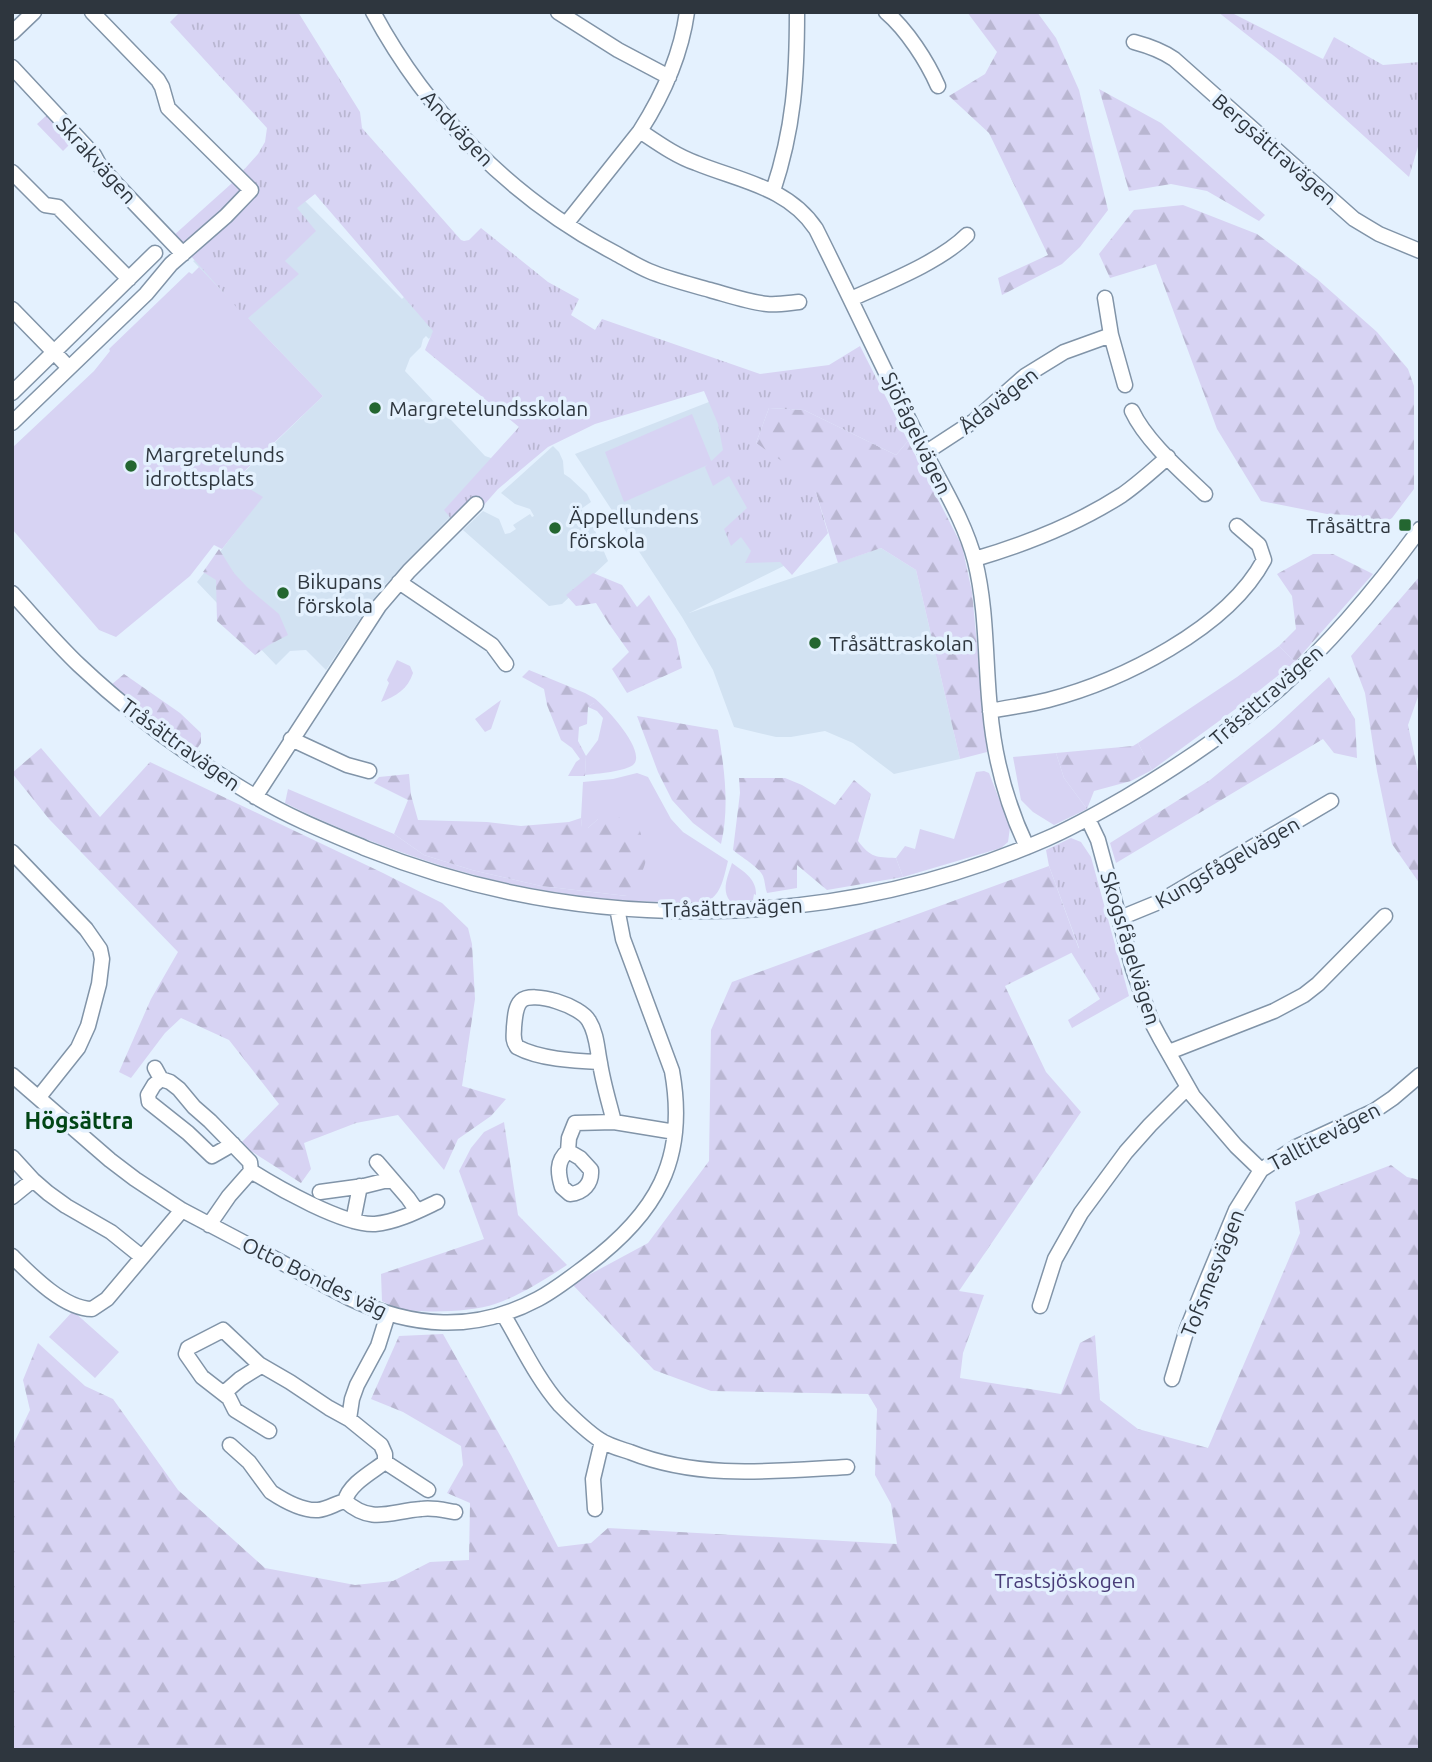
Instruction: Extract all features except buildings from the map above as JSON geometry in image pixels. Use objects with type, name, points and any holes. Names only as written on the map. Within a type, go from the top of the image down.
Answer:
[{"type":"street","points":[[12,33],[34,12]]},
{"type":"street","points":[[12,423],[146,294],[171,264],[226,216],[251,190],[169,108],[158,80],[92,12]]},
{"type":"street","name":"Andvägen","points":[[373,12],[416,81],[470,145],[518,190],[585,238],[646,270],[706,289],[768,304],[799,302]]},
{"type":"street","points":[[558,12],[618,50],[669,77]]},
{"type":"street","points":[[566,224],[640,131],[663,92],[682,39],[687,12]]},
{"type":"street","points":[[773,191],[794,106],[797,12]]},
{"type":"street","points":[[886,12],[907,35],[932,71],[938,86]]},
{"type":"street","name":"Bergsättravägen","points":[[1134,42],[1152,46],[1174,60],[1354,219],[1378,234],[1420,251]]},
{"type":"street","name":"Skrakvägen","points":[[12,66],[94,155],[117,185],[183,254]]},
{"type":"street","name":"Sjöfågelvägen","points":[[640,131],[692,162],[773,191],[795,205],[810,221],[956,511],[975,559],[986,634],[994,744],[1016,822],[1027,847]]},
{"type":"street","points":[[12,172],[45,205],[58,207],[130,279]]},
{"type":"street","points":[[851,299],[932,261],[967,235]]},
{"type":"street","points":[[12,393],[155,253]]},
{"type":"street","points":[[1105,298],[1111,335],[1125,385]]},
{"type":"street","points":[[12,309],[69,368]]},
{"type":"street","name":"Ådavägen","points":[[925,453],[974,421],[1025,376],[1064,352],[1111,335]]},
{"type":"street","points":[[1132,411],[1137,421],[1168,457],[1205,494]]},
{"type":"street","points":[[975,559],[1041,537],[1077,521],[1123,494],[1168,457]]},
{"type":"street","points":[[255,797],[369,620],[399,582],[477,504]]},
{"type":"street","points":[[990,710],[1046,701],[1094,686],[1150,660],[1205,625],[1249,583],[1264,559],[1259,545],[1237,526]]},
{"type":"street","name":"Tråsättravägen","points":[[12,593],[78,664],[168,739],[255,797],[317,828],[402,863],[468,883],[528,896],[618,908],[676,912],[714,911],[808,904],[871,894],[976,866],[1027,847],[1088,819],[1188,759],[1279,689],[1351,617],[1391,569],[1420,528]]},
{"type":"street","points":[[399,582],[492,645],[506,664]]},
{"type":"street","points":[[291,739],[347,765],[369,771]]},
{"type":"street","name":"Kungsfågelvägen","points":[[1120,918],[1159,902],[1331,801]]},
{"type":"street","name":"Skogsfågelvägen","points":[[1088,819],[1098,840],[1133,969],[1152,1023],[1187,1088],[1236,1146],[1261,1170]]},
{"type":"street","points":[[12,852],[86,929],[100,949],[102,959],[99,984],[88,1026],[78,1048],[39,1097]]},
{"type":"street","name":"Otto Bondes väg","points":[[12,1075],[118,1166],[182,1210],[349,1298],[411,1320],[463,1322],[503,1314],[551,1292],[629,1231],[662,1182],[672,1150],[676,1091],[672,1071],[624,942],[618,908]]},
{"type":"street","points":[[1168,1052],[1274,1011],[1304,995],[1385,916]]},
{"type":"street","points":[[599,1062],[567,1060],[517,1047],[513,1040],[520,1002],[528,997],[560,1002],[583,1013],[589,1020],[614,1122]]},
{"type":"street","points":[[209,1225],[251,1171],[250,1162],[233,1144],[210,1121],[194,1107],[179,1089],[158,1073],[148,1096],[149,1101],[212,1156],[233,1144]]},
{"type":"street","name":"Talltitevägen","points":[[1261,1170],[1296,1147],[1374,1111],[1420,1074]]},
{"type":"street","points":[[1040,1306],[1055,1259],[1081,1213],[1126,1152],[1187,1088]]},
{"type":"street","points":[[568,1151],[575,1123],[614,1122],[675,1132]]},
{"type":"street","points":[[12,1157],[33,1180],[66,1206],[111,1232],[142,1257]]},
{"type":"street","points":[[377,1162],[417,1211]]},
{"type":"street","name":"Tofsmesvägen","points":[[1172,1379],[1187,1329],[1236,1210],[1261,1170]]},
{"type":"street","points":[[251,1171],[301,1199],[354,1221],[382,1223],[437,1202]]},
{"type":"street","points":[[12,1197],[33,1180]]},
{"type":"street","points":[[320,1192],[393,1181]]},
{"type":"street","points":[[354,1221],[360,1186]]},
{"type":"street","points":[[12,1256],[61,1297],[85,1309],[92,1309],[107,1299],[182,1210]]},
{"type":"street","points":[[349,1419],[357,1385],[378,1346],[388,1314]]},
{"type":"street","points":[[503,1314],[547,1388],[580,1424],[602,1441],[651,1460],[714,1471],[848,1467]]},
{"type":"street","points":[[269,1431],[235,1410],[224,1393],[202,1377],[186,1354],[188,1348],[223,1330],[261,1366],[349,1419],[381,1445],[385,1462]]},
{"type":"street","points":[[224,1393],[261,1366]]},
{"type":"street","points":[[595,1509],[593,1479],[602,1441]]},
{"type":"street","points":[[230,1445],[249,1462],[275,1495],[299,1506],[318,1510],[345,1501]]},
{"type":"street","points":[[385,1462],[428,1490]]},
{"type":"street","points":[[345,1501],[352,1487],[385,1462]]},
{"type":"street","points":[[345,1501],[359,1512],[379,1515],[429,1508],[455,1512]]},
{"type":"shaded area","name":"Margretelundsskolan","points":[[304,200],[402,299],[406,295],[438,326],[429,339],[426,336],[423,339],[421,347],[410,358],[405,371],[485,456],[494,459],[506,449],[503,445],[530,420],[453,517],[448,519],[382,588],[326,670],[306,650],[290,651],[276,665],[197,582],[262,497],[235,481],[323,396],[193,261]]},
{"type":"shaded area","points":[[714,400],[806,555],[689,613],[881,548],[916,570],[960,759],[894,774],[853,743],[825,731],[776,737],[734,727],[713,670],[682,617],[575,454]]},
{"type":"shaded area","name":"Äppellundens förskola","points":[[553,446],[563,461],[564,474],[587,494],[591,502],[581,509],[593,526],[608,561],[562,604],[549,606],[463,530],[483,511],[499,519],[505,534],[516,529],[513,525],[530,514],[534,516],[530,509],[515,504],[501,493]]},
{"type":"green space","points":[[180,12],[298,12],[360,112],[362,128],[461,240],[469,240],[481,228],[548,282],[579,299],[571,315],[595,330],[602,319],[760,374],[829,365],[860,346],[908,441],[896,455],[804,410],[769,408],[756,443],[799,473],[816,493],[828,533],[792,575],[780,562],[745,563],[751,551],[741,537],[731,546],[724,529],[747,508],[729,476],[713,486],[705,467],[723,450],[718,424],[704,391],[595,424],[548,447],[498,489],[461,531],[444,510],[519,427],[425,350],[433,331],[315,194],[297,208],[316,231],[285,261],[299,274],[247,319],[173,236],[231,184],[258,154],[265,142],[267,128],[170,22]]},
{"type":"green space","points":[[967,12],[1037,12],[1056,38],[1079,90],[1108,210],[1080,247],[1062,264],[1002,295],[998,278],[1048,255],[989,133],[949,96],[985,74],[997,52]]},
{"type":"green space","points":[[1218,12],[1230,12],[1323,59],[1334,37],[1383,65],[1420,62],[1420,140],[1409,177],[1288,67]]},
{"type":"green space","points":[[1099,89],[1161,123],[1265,215],[1259,221],[1207,191],[1171,184],[1129,191]]},
{"type":"green space","points":[[47,115],[73,141],[63,151],[37,124]]},
{"type":"green space","points":[[1183,205],[1257,234],[1317,279],[1377,332],[1408,369],[1414,386],[1414,489],[1392,518],[1374,529],[1349,515],[1327,514],[1261,501],[1217,429],[1156,264],[1110,278],[1099,254],[1134,210]]},
{"type":"green space","name":"Margretelunds idrottsplats","points":[[199,267],[323,396],[235,480],[263,497],[222,549],[214,545],[190,576],[116,637],[99,630],[12,529],[12,448],[94,371],[109,349],[189,272],[192,274]]},
{"type":"green space","points":[[769,408],[804,410],[896,455],[908,441],[962,546],[972,592],[987,752],[960,759],[916,570],[881,548],[838,563],[816,493],[756,443]]},
{"type":"green space","points":[[692,414],[712,463],[624,502],[605,452]]},
{"type":"green space","points":[[219,549],[234,573],[279,614],[288,635],[255,655],[217,621],[216,580],[203,572]]},
{"type":"green space","points":[[1313,554],[1333,554],[1373,574],[1295,662],[1279,646],[1296,629],[1292,596],[1277,574]]},
{"type":"green space","points":[[593,573],[622,585],[637,607],[649,595],[676,639],[682,668],[627,693],[612,669],[629,652],[596,603],[576,606],[566,595]]},
{"type":"green space","points":[[1420,576],[1420,691],[1408,725],[1420,781],[1420,884],[1392,844],[1365,693],[1351,656]]},
{"type":"green space","points":[[1279,646],[1295,662],[1152,770],[1138,743]]},
{"type":"green space","points":[[397,660],[410,666],[413,673],[401,691],[381,702],[389,683],[387,680]]},
{"type":"green space","points":[[529,670],[594,698],[594,703],[588,707],[587,724],[579,727],[578,741],[586,756],[585,776],[568,776],[580,759],[572,748],[561,740],[547,705],[544,689],[522,677]]},
{"type":"green space","points":[[124,674],[180,713],[201,733],[201,743],[194,753],[111,685]]},
{"type":"green space","points":[[1329,677],[1355,719],[1357,758],[1334,753],[1323,739],[1116,863],[1110,843],[1210,780],[1274,728]]},
{"type":"green space","points":[[594,698],[615,719],[630,740],[636,759],[629,767],[585,775],[586,756],[598,740],[603,718],[588,707],[594,703]]},
{"type":"green space","points":[[501,700],[491,729],[485,732],[475,719]]},
{"type":"green space","points":[[637,716],[718,730],[726,801],[721,844],[693,823],[672,800],[658,772]]},
{"type":"green space","points":[[1138,743],[1152,770],[1131,781],[1094,791],[1087,809],[1064,778],[1056,753],[1133,746]]},
{"type":"green space","points":[[41,748],[100,817],[150,762],[442,903],[468,928],[472,944],[475,999],[462,1086],[506,1099],[491,1116],[458,1139],[444,1170],[398,1115],[356,1123],[304,1143],[311,1169],[301,1183],[241,1143],[279,1104],[229,1040],[181,1018],[165,1033],[131,1078],[119,1072],[151,999],[178,952],[49,819],[12,773]]},
{"type":"green space","points":[[1056,753],[1064,778],[1087,809],[1054,825],[1033,812],[1021,800],[1013,757]]},
{"type":"green space","points":[[976,772],[989,773],[1010,827],[1008,842],[1001,848],[903,877],[896,858],[905,846],[915,849],[920,829],[954,839]]},
{"type":"green space","points":[[637,773],[648,777],[671,819],[683,832],[728,861],[720,887],[711,899],[689,904],[614,900],[517,885],[469,874],[375,843],[285,803],[288,789],[394,834],[424,855],[472,870],[541,886],[627,896],[598,819],[588,828],[582,828],[583,782]]},
{"type":"green space","points":[[409,774],[418,820],[521,826],[569,822],[581,818],[582,827],[588,828],[598,819],[613,814],[639,828],[646,857],[643,870],[627,896],[541,886],[472,870],[424,855],[394,834],[408,800],[374,783],[379,777]]},
{"type":"green space","points":[[739,778],[785,778],[835,805],[854,780],[871,794],[858,841],[874,856],[896,858],[903,877],[827,890],[797,865],[797,888],[767,893],[761,873],[733,850],[740,793]]},
{"type":"green space","points":[[1071,838],[1081,842],[1091,857],[1129,996],[1072,1028],[1068,1020],[1100,999],[1071,952],[1079,948],[1049,866],[1046,850]]},
{"type":"green space","points":[[732,863],[752,880],[756,889],[753,900],[730,901],[727,897],[726,883]]},
{"type":"green space","name":"Trastsjöskogen","points":[[1049,866],[1079,949],[1005,986],[1046,1072],[1081,1112],[959,1291],[984,1295],[963,1353],[960,1378],[1061,1394],[1080,1343],[1095,1335],[1100,1400],[1138,1429],[1208,1448],[1300,1233],[1295,1202],[1391,1165],[1407,1177],[1420,1180],[1420,1750],[12,1750],[12,1444],[30,1410],[23,1380],[38,1343],[85,1386],[113,1399],[178,1490],[265,1568],[355,1585],[393,1581],[430,1562],[469,1560],[470,1503],[447,1493],[463,1465],[461,1446],[403,1412],[371,1399],[399,1336],[443,1334],[511,1455],[558,1547],[591,1543],[608,1528],[897,1544],[891,1504],[875,1475],[877,1409],[868,1394],[711,1391],[654,1370],[572,1284],[648,1243],[709,1161],[711,1030],[732,982]]},
{"type":"green space","points":[[504,1122],[518,1215],[567,1265],[523,1292],[485,1307],[419,1311],[397,1308],[382,1301],[381,1274],[484,1239],[459,1171],[471,1148],[484,1132]]},
{"type":"green space","points":[[73,1311],[119,1352],[95,1378],[49,1337]]},
{"type":"place","name":"Margretelundsskolan","points":[[375,408]]},
{"type":"place","name":"Margretelunds idrottsplats","points":[[131,466]]},
{"type":"place","name":"Tråsättra","points":[[1405,525]]},
{"type":"place","name":"Äppellundens förskola","points":[[555,528]]},
{"type":"place","name":"Bikupans förskola","points":[[283,593]]},
{"type":"place","name":"Tråsättraskolan","points":[[815,643]]},
{"type":"district","name":"Högsättra","points":[[79,1120]]}]
